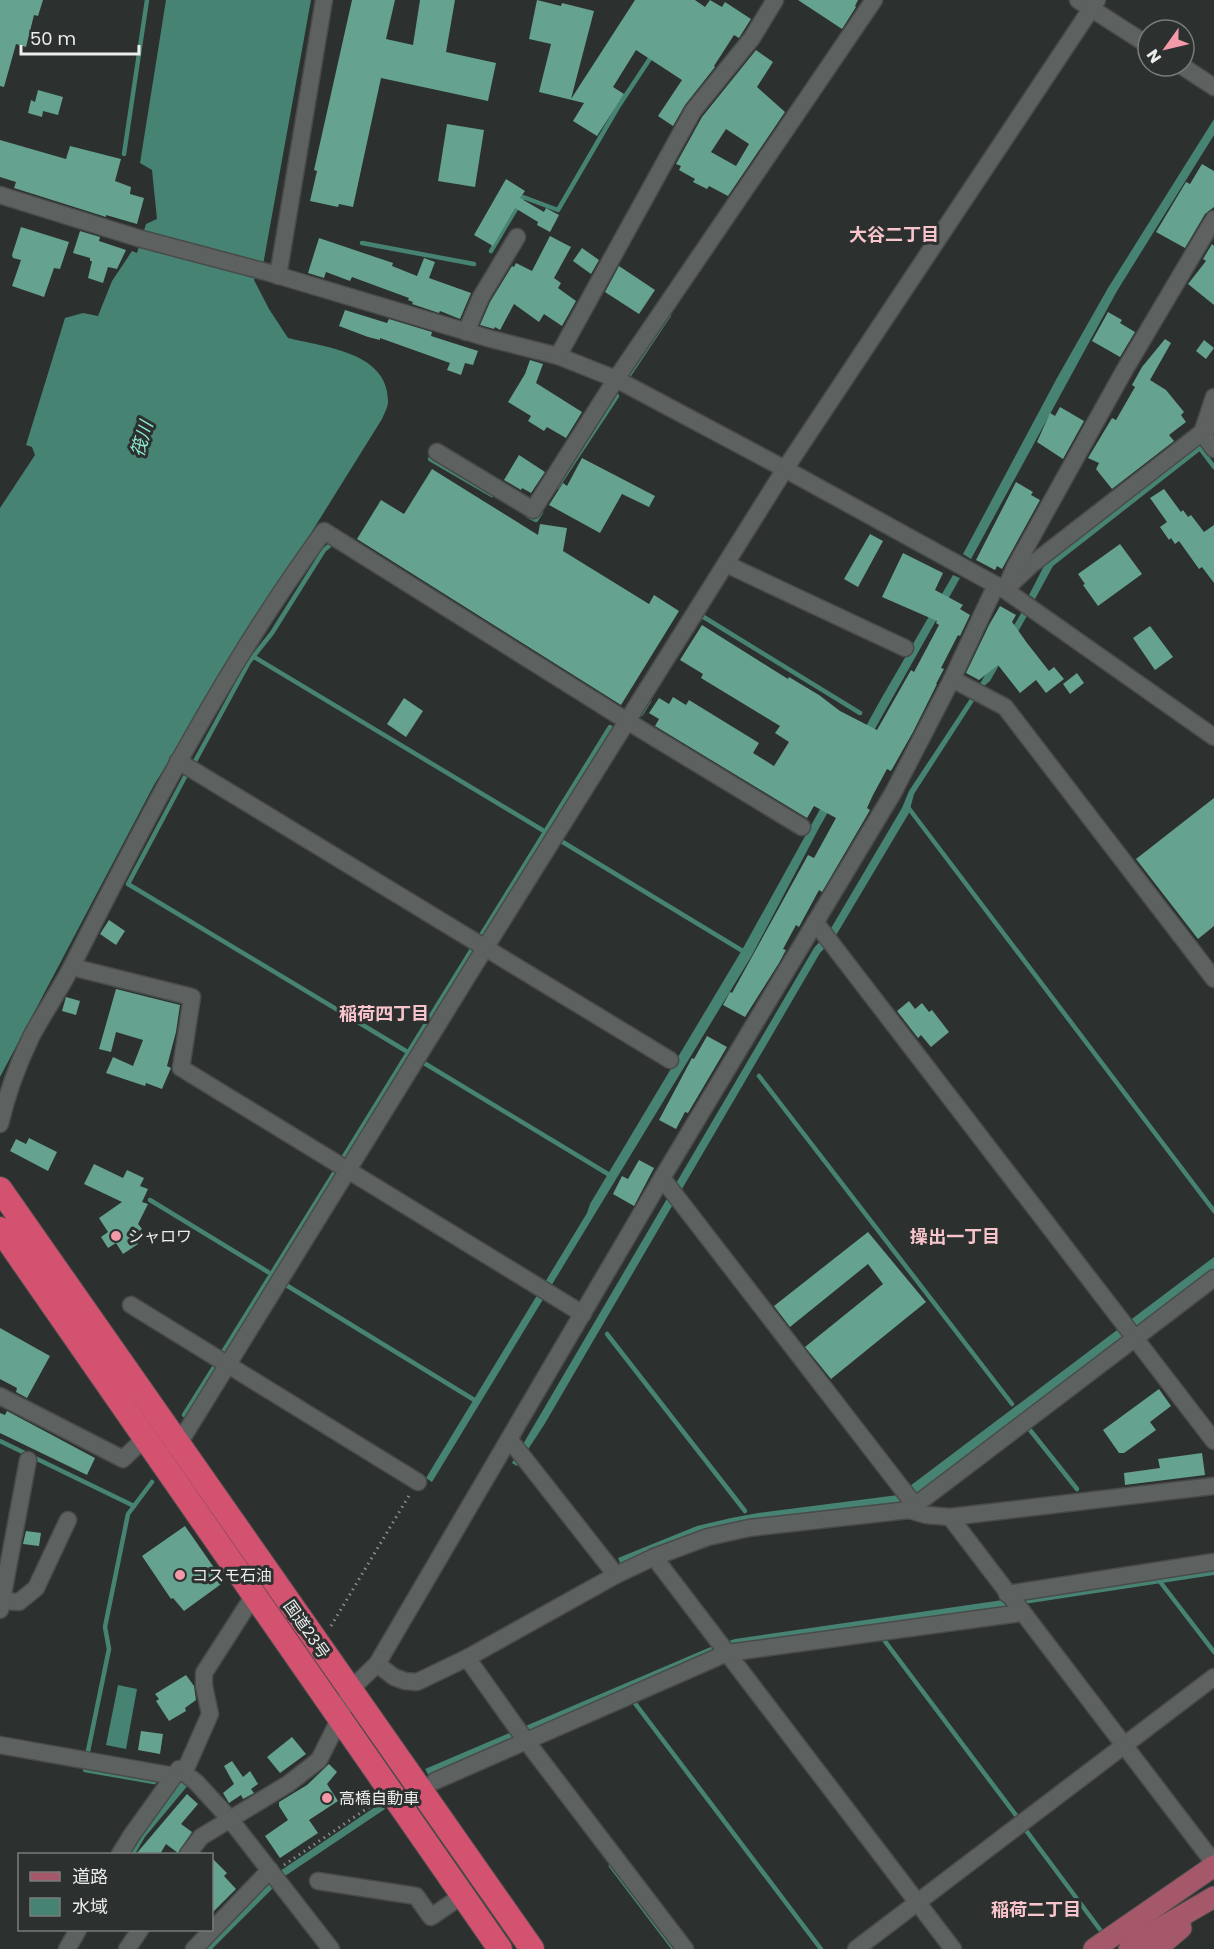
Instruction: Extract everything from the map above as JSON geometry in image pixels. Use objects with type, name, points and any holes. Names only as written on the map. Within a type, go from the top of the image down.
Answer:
[{"type":"highway","name":"国道23号","points":[[0,1190],[532,1949]]},
{"type":"highway","name":"国道23号","points":[[0,1229],[500,1949]]},
{"type":"main road","points":[[1151,1942],[1214,1865]]},
{"type":"main road","points":[[1094,1949],[1214,1865]]},
{"type":"main road","points":[[1129,1949],[1151,1942],[1214,1900]]},
{"type":"street","points":[[274,275],[324,0]]},
{"type":"street","points":[[558,356],[693,111],[752,38],[776,0]]},
{"type":"street","points":[[437,452],[533,510],[616,379],[874,0]]},
{"type":"street","points":[[178,1445],[485,948],[786,469],[1089,3],[1136,36]]},
{"type":"street","points":[[1196,75],[1214,87]]},
{"type":"street","points":[[0,195],[138,238],[558,356],[616,379],[786,469],[1000,587],[1214,737]]},
{"type":"street","points":[[189,1853],[201,1837],[288,1784],[319,1760],[340,1718],[350,1690],[377,1664],[518,1449],[583,1314],[666,1182],[818,927],[893,792],[1000,587],[1015,567],[1124,371],[1214,219]]},
{"type":"street","points":[[466,332],[481,297],[517,237]]},
{"type":"street","points":[[1000,587],[1209,437],[1214,397]]},
{"type":"street","points":[[0,1124],[7,1091],[32,1035],[72,967],[178,761],[250,642],[324,531],[627,721],[802,827]]},
{"type":"street","points":[[726,564],[905,648]]},
{"type":"street","points":[[952,679],[1005,707],[1214,979]]},
{"type":"street","points":[[178,761],[670,1060]]},
{"type":"street","points":[[818,927],[1214,1441]]},
{"type":"street","points":[[72,967],[192,997],[181,1068],[583,1314]]},
{"type":"street","points":[[666,1182],[908,1500],[926,1515],[950,1517],[1214,1486]]},
{"type":"street","points":[[377,1664],[394,1677],[417,1682],[467,1658],[616,1575],[654,1557],[708,1537],[748,1528],[908,1500],[1130,1332],[1214,1278]]},
{"type":"street","points":[[131,1305],[418,1482]]},
{"type":"street","points":[[0,1396],[123,1459],[145,1438]]},
{"type":"street","points":[[518,1449],[616,1575]]},
{"type":"street","points":[[27,1461],[1,1606],[19,1602],[36,1588],[68,1520]]},
{"type":"street","points":[[950,1517],[1214,1865]]},
{"type":"street","points":[[654,1557],[953,1949]]},
{"type":"street","points":[[435,1781],[523,1736],[724,1648],[1014,1603],[1214,1562]]},
{"type":"street","points":[[121,1853],[179,1774],[210,1714],[204,1686],[204,1673],[254,1595]]},
{"type":"street","points":[[467,1658],[523,1736],[685,1949]]},
{"type":"street","points":[[856,1949],[1214,1677]]},
{"type":"street","points":[[0,1745],[87,1761],[179,1774],[196,1782],[229,1818],[331,1949]]},
{"type":"street","points":[[194,1949],[274,1875]]},
{"type":"street","points":[[318,1881],[416,1896],[431,1917],[463,1895]]},
{"type":"street","points":[[67,1949],[77,1931]]},
{"type":"street","points":[[128,1949],[139,1931]]},
{"type":"path","points":[[331,1626],[418,1482]]},
{"type":"path","points":[[274,1875],[376,1802]]},
{"type":"water","name":"筏川","points":[[166,0],[311,0],[263,265],[254,280],[288,338],[336,349],[366,362],[378,372],[385,385],[388,404],[382,419],[154,785],[0,1077],[0,508],[35,455],[32,447],[26,445],[65,318],[83,313],[98,316],[112,281],[132,251],[137,253],[146,224],[157,219],[152,170],[140,163]]},
{"type":"water","points":[[1214,119],[1214,135],[1117,291],[971,559],[963,554],[1057,378],[1108,288]]},
{"type":"water","points":[[1214,430],[1214,440],[1053,566],[1035,599],[1029,595],[1045,564]]},
{"type":"water","points":[[953,575],[960,578],[819,828],[751,957],[432,1482],[426,1478],[587,1213],[590,1204],[742,950],[881,699]]},
{"type":"water","points":[[1023,610],[1028,614],[990,681],[983,687],[914,794],[909,813],[835,937],[820,953],[544,1425],[517,1466],[512,1463],[814,948],[830,930],[902,808],[909,791],[981,682]]},
{"type":"water","points":[[1214,1257],[1214,1269],[905,1503],[747,1522],[621,1565],[618,1558],[697,1526],[758,1513],[898,1495]]},
{"type":"water","points":[[1214,1567],[1214,1575],[1009,1608],[737,1645],[429,1776],[425,1769],[713,1646],[735,1639]]},
{"type":"water","points":[[118,1685],[137,1689],[126,1749],[106,1745]]},
{"type":"water","points":[[180,1779],[189,1784],[145,1837],[136,1853],[125,1853]]},
{"type":"water","points":[[381,1803],[385,1809],[285,1876],[212,1949],[203,1949],[280,1871]]},
{"type":"building","points":[[0,0],[43,0],[38,16],[34,15],[26,47],[16,44],[4,87],[0,86]]},
{"type":"building","points":[[352,0],[395,0],[386,39],[413,45],[420,0],[455,0],[446,52],[496,63],[488,101],[381,78],[353,207],[339,204],[338,207],[310,201],[317,171],[314,170]]},
{"type":"building","points":[[537,0],[594,11],[571,99],[635,0],[695,0],[705,7],[710,0],[722,7],[725,2],[751,19],[739,38],[734,35],[715,67],[685,105],[673,126],[658,116],[682,80],[636,50],[613,87],[624,94],[597,136],[573,121],[584,103],[539,92],[551,44],[529,39]]},
{"type":"building","points":[[798,0],[858,0],[842,29]]},
{"type":"building","points":[[756,50],[773,62],[757,87],[785,112],[728,196],[709,186],[707,189],[693,182],[695,179],[679,170],[681,166],[676,164],[702,117]],"holes":[[[726,129],[749,144],[736,166],[711,152]]]},
{"type":"building","points":[[38,90],[63,97],[58,115],[43,111],[42,117],[28,113],[31,100],[35,102]]},
{"type":"building","points":[[447,124],[484,130],[475,187],[438,181]]},
{"type":"building","points":[[0,140],[66,159],[70,146],[121,159],[115,181],[131,187],[130,194],[144,198],[137,224],[106,215],[106,217],[14,188],[16,182],[0,177]]},
{"type":"building","points":[[1202,164],[1214,171],[1214,207],[1205,214],[1185,248],[1156,232],[1186,182],[1190,184]]},
{"type":"building","points":[[506,179],[525,191],[520,198],[544,212],[546,208],[559,215],[550,232],[515,208],[493,246],[474,235]]},
{"type":"building","points":[[21,227],[69,242],[60,269],[54,268],[44,297],[12,286],[21,260],[13,258],[12,255]]},
{"type":"building","points":[[80,231],[100,237],[99,241],[126,250],[117,269],[108,267],[103,283],[88,278],[92,261],[90,258],[73,253]]},
{"type":"building","points":[[550,236],[571,247],[554,278],[561,283],[558,288],[576,301],[562,326],[544,314],[539,322],[514,304],[500,330],[480,325],[490,302],[512,266],[514,267],[516,263],[532,271]]},
{"type":"building","points":[[319,238],[393,263],[392,266],[417,276],[424,258],[435,262],[429,278],[471,293],[460,319],[412,304],[409,298],[352,277],[350,281],[326,272],[324,278],[308,273]]},
{"type":"building","points":[[1212,244],[1214,246],[1214,305],[1188,284],[1206,261],[1203,259]]},
{"type":"building","points":[[582,248],[599,260],[591,274],[573,261]]},
{"type":"building","points":[[619,266],[655,290],[639,314],[605,292]]},
{"type":"building","points":[[345,310],[387,323],[389,319],[432,332],[431,336],[478,351],[473,365],[465,363],[461,375],[447,370],[450,363],[339,326]]},
{"type":"building","points":[[1108,312],[1122,320],[1120,323],[1135,332],[1120,357],[1092,341]]},
{"type":"building","points":[[1165,339],[1171,343],[1150,380],[1166,390],[1184,412],[1181,415],[1186,422],[1169,435],[1174,441],[1112,489],[1096,469],[1099,463],[1088,458],[1112,418],[1116,420],[1135,387],[1132,385],[1142,367]]},
{"type":"building","points":[[1204,340],[1214,348],[1206,359],[1196,351]]},
{"type":"building","points":[[530,360],[543,364],[536,383],[582,412],[566,438],[547,427],[544,431],[528,421],[531,416],[508,402],[525,374]]},
{"type":"building","points":[[1060,407],[1084,421],[1063,459],[1037,442],[1050,413],[1055,416]]},
{"type":"building","points":[[519,455],[545,472],[531,493],[504,480]]},
{"type":"building","points":[[582,458],[655,496],[649,507],[622,494],[600,533],[549,505],[563,483],[567,486]]},
{"type":"building","points":[[432,469],[538,535],[540,524],[567,528],[563,551],[649,604],[654,595],[679,611],[621,705],[357,539],[381,500],[404,514]]},
{"type":"building","points":[[1016,482],[1033,492],[1031,495],[1040,500],[1002,569],[997,566],[995,570],[976,560]]},
{"type":"building","points":[[1164,489],[1181,512],[1183,510],[1188,517],[1191,515],[1204,532],[1214,525],[1214,583],[1202,567],[1199,569],[1179,541],[1175,544],[1171,538],[1169,540],[1160,527],[1167,522],[1150,498]]},
{"type":"building","points":[[870,534],[883,541],[858,587],[844,579]]},
{"type":"building","points":[[1120,544],[1142,574],[1098,606],[1078,574]]},
{"type":"building","points":[[903,553],[943,573],[935,590],[963,605],[960,609],[970,615],[941,668],[944,669],[913,732],[891,771],[887,769],[873,795],[867,808],[870,810],[822,892],[819,890],[799,927],[796,925],[783,949],[786,950],[779,963],[745,1017],[723,1005],[730,992],[732,993],[808,855],[814,858],[836,818],[814,806],[807,818],[655,726],[659,719],[649,713],[659,698],[669,704],[673,697],[686,705],[689,700],[759,743],[753,753],[774,766],[789,742],[775,733],[780,726],[701,678],[703,674],[680,660],[702,625],[788,679],[789,677],[819,695],[840,711],[877,730],[911,670],[914,672],[939,625],[937,621],[882,597]]},
{"type":"building","points":[[1000,606],[1016,615],[1012,622],[1027,643],[1049,671],[1054,667],[1064,679],[1046,693],[1036,680],[1020,693],[998,665],[979,680],[966,673]]},
{"type":"building","points":[[1150,626],[1173,657],[1155,670],[1133,638]]},
{"type":"building","points":[[1077,673],[1084,683],[1070,694],[1063,684]]},
{"type":"building","points":[[404,698],[423,711],[406,737],[387,724]]},
{"type":"building","points":[[1214,798],[1214,926],[1198,939],[1136,859]]},
{"type":"building","points":[[109,920],[125,931],[116,945],[100,934]]},
{"type":"building","points":[[116,989],[180,1005],[167,1066],[171,1068],[162,1089],[106,1073],[113,1057],[133,1066],[143,1040],[116,1032],[111,1052],[99,1049]]},
{"type":"building","points":[[66,997],[80,1001],[76,1015],[62,1011]]},
{"type":"building","points":[[909,1001],[915,1009],[922,1003],[929,1012],[932,1010],[949,1032],[931,1047],[921,1035],[918,1038],[897,1011]]},
{"type":"building","points":[[707,1036],[727,1047],[676,1129],[659,1120],[692,1058],[694,1059]]},
{"type":"building","points":[[29,1138],[57,1152],[48,1171],[10,1151],[16,1139],[26,1144]]},
{"type":"building","points":[[639,1160],[654,1168],[634,1206],[613,1194],[622,1176],[628,1179]]},
{"type":"building","points":[[94,1164],[123,1178],[127,1170],[144,1178],[140,1186],[148,1189],[142,1202],[148,1204],[138,1224],[142,1229],[139,1231],[142,1235],[135,1240],[138,1244],[123,1254],[116,1243],[108,1248],[101,1237],[108,1232],[99,1218],[122,1202],[84,1184]]},
{"type":"building","points":[[868,1232],[926,1302],[831,1379],[805,1347],[883,1284],[868,1264],[790,1327],[774,1306]]},
{"type":"building","points":[[0,1328],[50,1356],[27,1398],[16,1392],[17,1388],[0,1379]]},
{"type":"building","points":[[1159,1389],[1171,1406],[1150,1422],[1156,1430],[1124,1453],[1119,1453],[1103,1430]]},
{"type":"building","points":[[7,1411],[95,1458],[87,1475],[0,1433],[0,1413],[5,1415]]},
{"type":"building","points":[[1202,1453],[1205,1475],[1125,1485],[1124,1473],[1160,1468],[1158,1459]]},
{"type":"building","points":[[185,1526],[224,1582],[184,1611],[173,1598],[171,1599],[142,1556]]},
{"type":"building","points":[[26,1531],[41,1533],[39,1546],[23,1544]]},
{"type":"building","points":[[186,1675],[194,1686],[196,1700],[185,1708],[186,1711],[169,1721],[156,1701],[159,1699],[155,1694]]},
{"type":"building","points":[[141,1731],[163,1734],[160,1754],[138,1750]]},
{"type":"building","points":[[292,1737],[306,1754],[280,1773],[267,1757]]},
{"type":"building","points":[[232,1761],[243,1777],[250,1771],[258,1784],[251,1789],[254,1793],[243,1799],[241,1795],[229,1803],[223,1793],[234,1784],[224,1766]]},
{"type":"building","points":[[329,1764],[337,1772],[327,1784],[338,1801],[309,1820],[318,1833],[280,1858],[265,1836],[288,1820],[279,1802],[307,1785]]},
{"type":"building","points":[[187,1794],[198,1804],[181,1824],[192,1832],[178,1853],[166,1844],[161,1853],[137,1853]]},
{"type":"building","points":[[213,1859],[227,1873],[224,1876],[236,1889],[213,1912]]},
{"type":"waterway","points":[[124,154],[147,0]]},
{"type":"waterway","points":[[491,251],[523,197],[558,210],[618,107],[653,54]]},
{"type":"waterway","points":[[362,243],[474,264]]},
{"type":"waterway","points":[[629,375],[669,315]]},
{"type":"waterway","points":[[557,487],[617,396]]},
{"type":"waterway","points":[[1199,447],[1214,467]]},
{"type":"waterway","points":[[430,459],[492,495]]},
{"type":"waterway","points":[[528,516],[536,520],[541,512]]},
{"type":"waterway","points":[[194,763],[249,662],[272,633],[324,550],[329,546]]},
{"type":"waterway","points":[[699,620],[702,616],[860,713]]},
{"type":"waterway","points":[[254,657],[544,831]]},
{"type":"waterway","points":[[641,714],[649,701]]},
{"type":"waterway","points":[[480,937],[610,727]]},
{"type":"waterway","points":[[186,775],[128,884],[406,1051]]},
{"type":"waterway","points":[[907,806],[1214,1211]]},
{"type":"waterway","points":[[561,841],[746,953]]},
{"type":"waterway","points":[[343,1158],[474,946]]},
{"type":"waterway","points":[[424,1063],[608,1174]]},
{"type":"waterway","points":[[759,1076],[1012,1404]]},
{"type":"waterway","points":[[223,1352],[336,1170]]},
{"type":"waterway","points":[[150,1200],[268,1272]]},
{"type":"waterway","points":[[286,1285],[476,1401]]},
{"type":"waterway","points":[[607,1334],[745,1511]]},
{"type":"waterway","points":[[184,1415],[216,1364]]},
{"type":"waterway","points":[[1030,1430],[1077,1489]]},
{"type":"waterway","points":[[0,1441],[134,1506]]},
{"type":"waterway","points":[[87,1756],[109,1649],[105,1627],[128,1514],[152,1482]]},
{"type":"waterway","points":[[1161,1583],[1214,1652]]},
{"type":"waterway","points":[[881,1636],[1018,1818]]},
{"type":"waterway","points":[[634,1702],[821,1949]]},
{"type":"waterway","points":[[86,1765],[85,1770],[154,1782]]},
{"type":"waterway","points":[[1025,1829],[1101,1931]]},
{"type":"waterway","points":[[611,1866],[674,1949]]},
{"type":"place","name":"シャロワ","points":[[116,1236]]},
{"type":"place","name":"コスモ石油","points":[[180,1575]]},
{"type":"place","name":"高橋自動車","points":[[327,1798]]},
{"type":"district","name":"大谷二丁目","points":[[894,235]]},
{"type":"district","name":"稲荷四丁目","points":[[384,1014]]},
{"type":"district","name":"操出一丁目","points":[[955,1237]]},
{"type":"district","name":"稲荷二丁目","points":[[1036,1910]]}]
